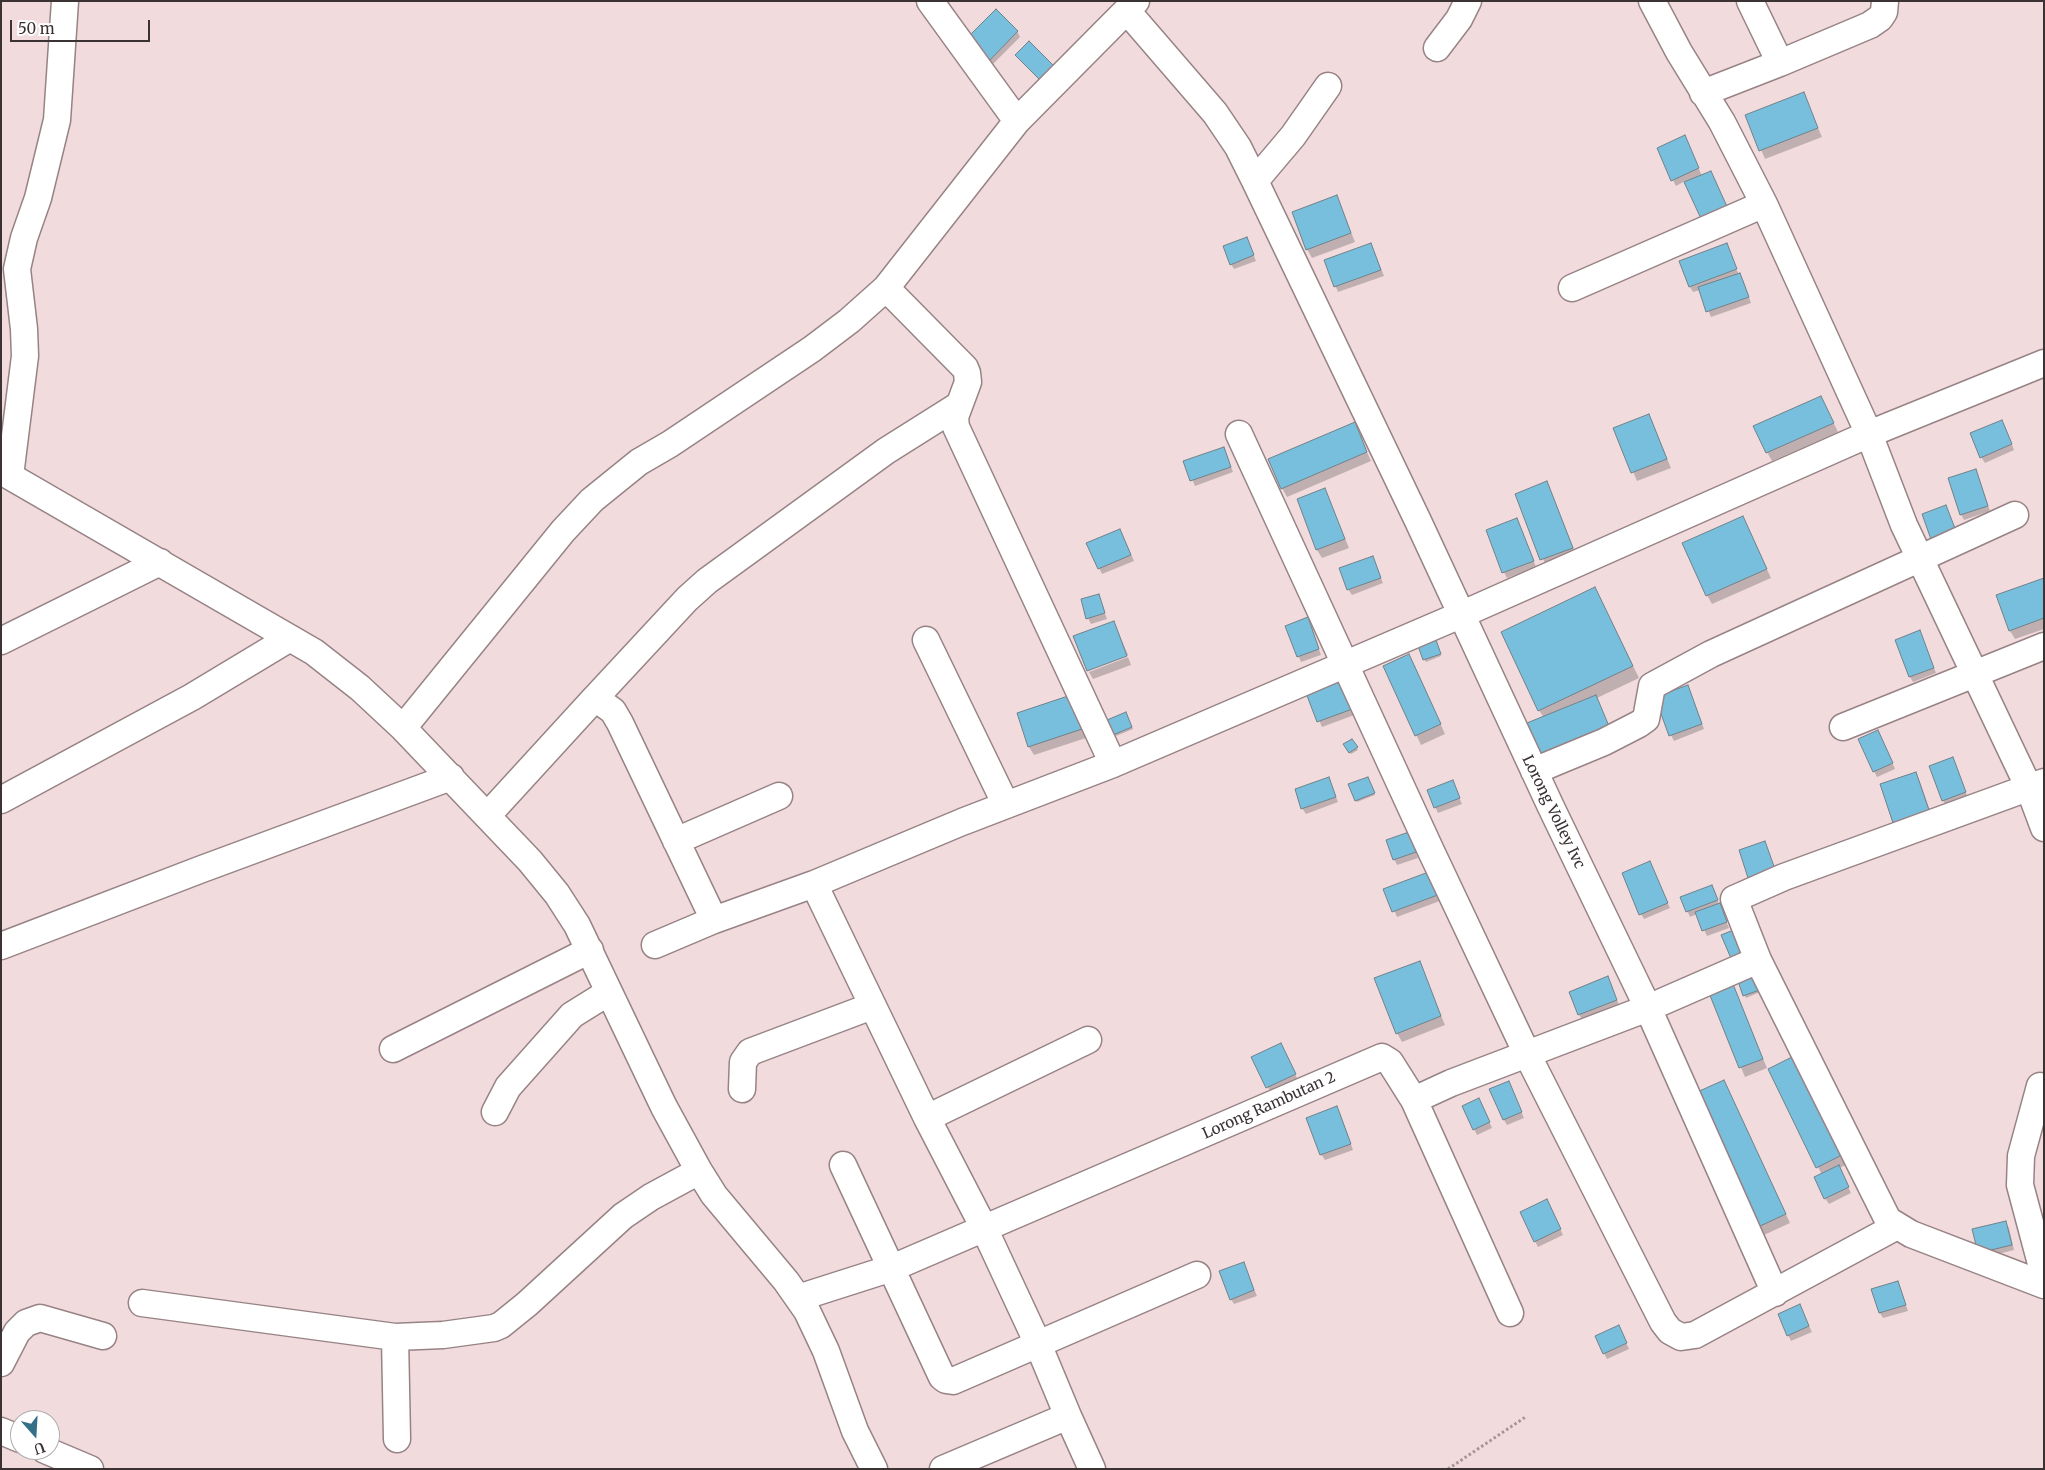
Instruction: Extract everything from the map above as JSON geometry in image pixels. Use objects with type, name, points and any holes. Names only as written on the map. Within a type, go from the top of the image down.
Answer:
[{"type":"street","points":[[65,1],[57,120],[38,198],[24,238],[17,268],[26,356],[6,474],[314,652],[360,688],[403,728],[544,878],[567,908],[590,950],[664,1107],[699,1171],[718,1200],[798,1298],[819,1334],[855,1431],[874,1469]]},
{"type":"street","points":[[930,1],[1017,121]]},
{"type":"street","points":[[1437,48],[1459,19],[1468,1]]},
{"type":"street","points":[[1652,1],[1722,122],[1764,204],[1869,434],[1904,525],[1975,673],[2037,785],[2044,828]]},
{"type":"street","points":[[1750,1],[1780,63]]},
{"type":"street","points":[[1704,93],[1870,25],[1880,18],[1884,12],[1885,1]]},
{"type":"street","points":[[403,728],[563,531],[592,500],[639,462],[670,444],[812,349],[886,288],[1017,121],[1131,6]]},
{"type":"street","name":"Lorong Volley Ivc","points":[[1131,6],[1215,113],[1238,147],[1418,521],[1460,615],[1648,1008],[1775,1293]]},
{"type":"street","points":[[1255,181],[1294,136],[1328,86]]},
{"type":"street","points":[[1572,288],[1764,204]]},
{"type":"street","points":[[886,288],[965,368],[968,382],[955,420],[963,443],[1112,764]]},
{"type":"street","points":[[655,945],[714,920],[814,884],[1006,805],[1112,764],[1460,615],[1869,434],[2044,363]]},
{"type":"street","points":[[486,816],[681,606],[707,581],[886,451],[959,405]]},
{"type":"street","points":[[1239,434],[1527,1054],[1663,1322],[1670,1331],[1681,1337],[1695,1335],[1897,1226]]},
{"type":"street","points":[[1534,771],[1604,742],[1639,724],[1646,719],[1652,686],[1710,654],[2015,515]]},
{"type":"street","points":[[1,641],[160,562]]},
{"type":"street","points":[[1,800],[192,697],[290,638]]},
{"type":"street","points":[[926,640],[1006,805]]},
{"type":"street","points":[[1843,727],[2044,646]]},
{"type":"street","points":[[595,698],[613,711],[620,723],[714,920]]},
{"type":"street","points":[[1,946],[450,777]]},
{"type":"street","points":[[2037,785],[1784,877],[1734,899],[1758,960],[1888,1220],[1910,1234],[2044,1284]]},
{"type":"street","points":[[676,841],[779,796]]},
{"type":"street","points":[[814,884],[927,1118],[984,1228],[1038,1344],[1092,1469]]},
{"type":"street","points":[[393,1049],[590,950]]},
{"type":"street","points":[[1414,1100],[1648,1008],[1758,960]]},
{"type":"street","points":[[495,1112],[508,1087],[572,1015],[609,992]]},
{"type":"street","points":[[742,1089],[743,1062],[750,1052],[872,1006]]},
{"type":"street","points":[[927,1118],[1088,1040]]},
{"type":"street","name":"Lorong Rambutan 2","points":[[798,1298],[892,1268],[1378,1058],[1385,1058],[1390,1062],[1414,1100],[1510,1312]]},
{"type":"street","points":[[2040,1086],[2020,1156],[2020,1185],[2044,1275]]},
{"type":"street","points":[[842,1165],[942,1377],[946,1380],[953,1381],[1197,1276]]},
{"type":"street","points":[[142,1303],[395,1337],[486,1330],[501,1325],[527,1304],[623,1216],[651,1197],[699,1171]]},
{"type":"street","points":[[1,1363],[17,1332],[26,1324],[40,1318],[102,1336]]},
{"type":"street","points":[[395,1337],[396,1439]]},
{"type":"street","points":[[943,1469],[1068,1416]]},
{"type":"street","points":[[60,1456],[90,1469]]},
{"type":"path","points":[[1448,1469],[1527,1416]]},
{"type":"building","points":[[996,9],[1018,31],[990,60],[967,38]]},
{"type":"building","points":[[1029,41],[1054,66],[1040,80],[1015,55]]},
{"type":"building","points":[[1804,92],[1818,128],[1759,151],[1745,115]]},
{"type":"building","points":[[1685,135],[1699,168],[1671,181],[1657,148]]},
{"type":"building","points":[[1711,171],[1729,211],[1703,223],[1684,182]]},
{"type":"building","points":[[1337,195],[1351,233],[1306,250],[1292,212]]},
{"type":"building","points":[[1247,237],[1254,255],[1230,265],[1223,246]]},
{"type":"building","points":[[1371,243],[1381,270],[1334,287],[1324,260]]},
{"type":"building","points":[[1727,243],[1737,269],[1689,287],[1679,261]]},
{"type":"building","points":[[1740,273],[1749,297],[1706,312],[1698,287]]},
{"type":"building","points":[[1821,396],[1834,423],[1766,453],[1753,426]]},
{"type":"building","points":[[1649,414],[1667,459],[1631,473],[1613,428]]},
{"type":"building","points":[[2002,420],[2012,444],[1980,458],[1970,433]]},
{"type":"building","points":[[1355,422],[1367,452],[1281,489],[1268,459]]},
{"type":"building","points":[[1224,447],[1231,467],[1190,481],[1183,461]]},
{"type":"building","points":[[1976,469],[1988,506],[1960,515],[1948,478]]},
{"type":"building","points":[[1547,481],[1573,548],[1540,560],[1515,494]]},
{"type":"building","points":[[1325,488],[1345,539],[1316,550],[1297,499]]},
{"type":"building","points":[[1946,505],[1958,536],[1933,545],[1922,514]]},
{"type":"building","points":[[1743,516],[1767,569],[1706,596],[1682,543]]},
{"type":"building","points":[[1517,518],[1534,561],[1502,573],[1486,530]]},
{"type":"building","points":[[1120,529],[1131,555],[1098,569],[1086,543]]},
{"type":"building","points":[[1373,556],[1381,578],[1347,590],[1339,568]]},
{"type":"building","points":[[2044,578],[2044,618],[2009,631],[1996,595]]},
{"type":"building","points":[[1595,587],[1633,666],[1538,711],[1501,632]]},
{"type":"building","points":[[1099,594],[1105,613],[1086,619],[1081,599]]},
{"type":"building","points":[[1308,617],[1319,649],[1297,657],[1285,626]]},
{"type":"building","points":[[1114,621],[1127,656],[1087,671],[1073,636]]},
{"type":"building","points":[[1920,630],[1934,668],[1909,677],[1895,640]]},
{"type":"building","points":[[1435,637],[1441,654],[1423,660],[1417,643]]},
{"type":"building","points":[[1409,654],[1441,724],[1415,736],[1383,666]]},
{"type":"building","points":[[1344,679],[1355,708],[1317,722],[1306,693]]},
{"type":"building","points":[[1688,685],[1702,724],[1669,736],[1655,697]]},
{"type":"building","points":[[1071,695],[1082,729],[1028,747],[1017,713]]},
{"type":"building","points":[[1596,695],[1611,731],[1537,762],[1522,725]]},
{"type":"building","points":[[1126,712],[1132,727],[1113,735],[1107,720]]},
{"type":"building","points":[[1878,730],[1893,763],[1873,772],[1858,739]]},
{"type":"building","points":[[1352,739],[1358,747],[1349,753],[1343,744]]},
{"type":"building","points":[[1953,757],[1966,792],[1942,801],[1929,766]]},
{"type":"building","points":[[1916,772],[1931,816],[1895,829],[1880,784]]},
{"type":"building","points":[[1329,777],[1336,797],[1301,809],[1295,789]]},
{"type":"building","points":[[1368,777],[1375,793],[1355,801],[1348,784]]},
{"type":"building","points":[[1453,780],[1460,798],[1434,808],[1427,790]]},
{"type":"building","points":[[1409,832],[1416,852],[1393,860],[1386,840]]},
{"type":"building","points":[[1765,841],[1776,872],[1749,881],[1739,850]]},
{"type":"building","points":[[1650,861],[1668,903],[1639,915],[1622,873]]},
{"type":"building","points":[[1434,870],[1443,893],[1392,912],[1383,889]]},
{"type":"building","points":[[1712,885],[1718,900],[1686,912],[1680,897]]},
{"type":"building","points":[[1720,903],[1727,922],[1702,931],[1695,912]]},
{"type":"building","points":[[1741,927],[1753,955],[1733,963],[1721,935]]},
{"type":"building","points":[[1420,961],[1441,1016],[1396,1034],[1374,978]]},
{"type":"building","points":[[1759,973],[1765,988],[1743,996],[1738,981]]},
{"type":"building","points":[[1608,976],[1617,1000],[1578,1015],[1569,992]]},
{"type":"building","points":[[1733,984],[1763,1059],[1739,1068],[1709,993]]},
{"type":"building","points":[[1281,1043],[1296,1074],[1266,1088],[1251,1057]]},
{"type":"building","points":[[1794,1056],[1842,1155],[1816,1168],[1768,1069]]},
{"type":"building","points":[[1724,1080],[1786,1214],[1758,1227],[1695,1093]]},
{"type":"building","points":[[1509,1081],[1522,1112],[1503,1120],[1489,1089]]},
{"type":"building","points":[[1479,1098],[1490,1122],[1473,1130],[1462,1106]]},
{"type":"building","points":[[1337,1106],[1351,1144],[1320,1155],[1306,1118]]},
{"type":"building","points":[[1839,1165],[1849,1187],[1824,1199],[1814,1177]]},
{"type":"building","points":[[1547,1199],[1561,1229],[1534,1242],[1520,1212]]},
{"type":"building","points":[[2006,1221],[2012,1245],[1978,1253],[1972,1229]]},
{"type":"building","points":[[1244,1262],[1254,1290],[1230,1300],[1219,1271]]},
{"type":"building","points":[[1898,1281],[1906,1305],[1879,1313],[1871,1289]]},
{"type":"building","points":[[1800,1304],[1809,1326],[1787,1336],[1778,1314]]},
{"type":"building","points":[[1619,1325],[1627,1343],[1603,1354],[1595,1336]]}]
